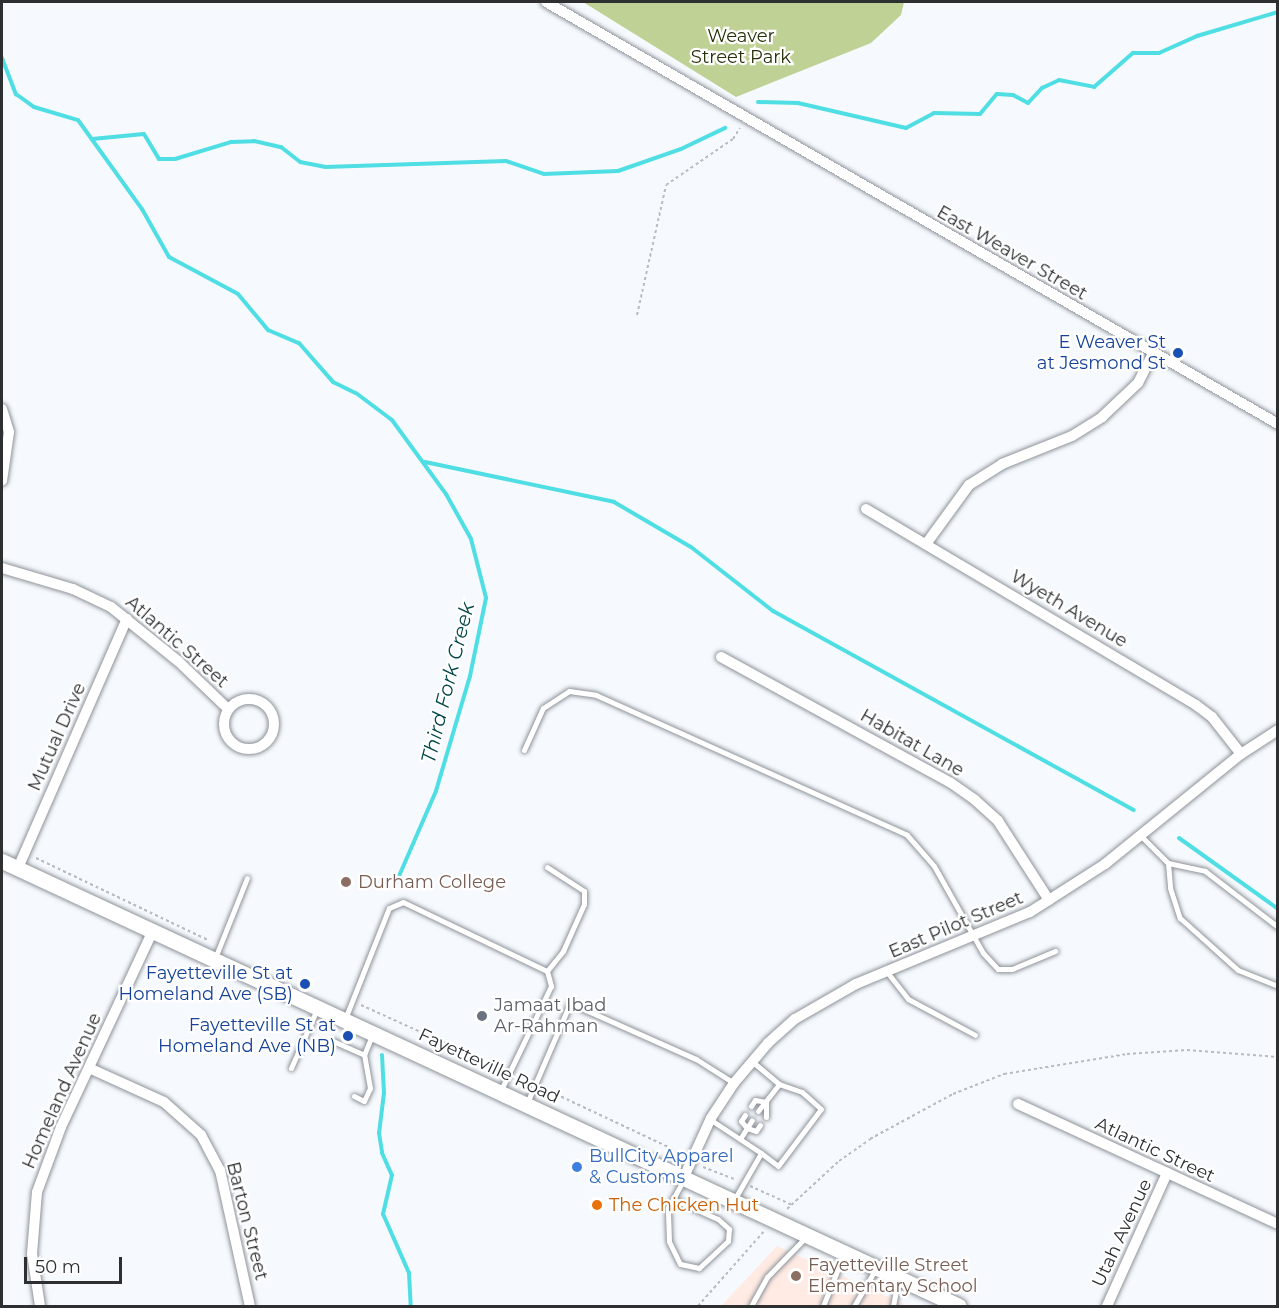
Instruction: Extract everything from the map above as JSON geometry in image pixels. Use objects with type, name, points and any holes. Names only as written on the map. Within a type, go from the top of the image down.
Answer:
[{"type":"main road","name":"Fayetteville Road","points":[[2,861],[684,1177],[806,1237],[959,1306]]},
{"type":"street","name":"East Weaver Street","points":[[546,2],[1278,424]]},
{"type":"street","points":[[926,544],[969,485],[1002,464],[1072,436],[1102,417],[1138,383],[1153,353]]},
{"type":"street","points":[[2,410],[9,432],[2,481]]},
{"type":"street","name":"Wyeth Avenue","points":[[866,509],[1191,701],[1212,717],[1241,754]]},
{"type":"street","name":"Atlantic Street","points":[[2,568],[73,589],[127,619],[228,709]]},
{"type":"street","name":"Mutual Drive","points":[[18,868],[127,619]]},
{"type":"street","name":"Habitat Lane","points":[[722,657],[951,783],[975,800],[998,821],[1049,900]]},
{"type":"street","name":"Atlantic Street","points":[[252,698],[264,703],[273,714],[275,727],[270,740],[253,749],[234,745],[224,728],[228,709],[238,700],[252,698]]},
{"type":"street","name":"East Pilot Street","points":[[684,1177],[711,1120],[734,1083],[795,1018],[825,999],[974,937],[1049,900],[1141,836],[1241,754],[1278,730]]},
{"type":"street","name":"Homeland Avenue","points":[[40,1306],[32,1254],[35,1199],[61,1127],[153,931]]},
{"type":"street","name":"Barton Street","points":[[89,1068],[164,1102],[201,1135],[220,1170],[250,1306]]},
{"type":"street","name":"Atlantic Street","points":[[1018,1104],[1278,1224]]},
{"type":"street","name":"Utah Avenue","points":[[1107,1306],[1167,1173]]},
{"type":"lane","points":[[524,750],[543,708],[569,691],[596,695],[907,835],[934,866],[990,964],[1005,970],[1055,951]]},
{"type":"lane","points":[[1141,836],[1168,862],[1205,872],[1278,927]]},
{"type":"lane","points":[[1168,862],[1170,888],[1180,918],[1238,970],[1278,986]]},
{"type":"lane","points":[[547,867],[584,891],[584,904],[563,951],[547,971]]},
{"type":"lane","points":[[215,960],[247,878]]},
{"type":"lane","points":[[345,1021],[389,908],[403,902],[547,971],[551,986],[500,1092]]},
{"type":"lane","points":[[887,972],[908,999],[975,1035]]},
{"type":"lane","points":[[527,1105],[570,1003],[696,1059],[734,1083]]},
{"type":"lane","points":[[291,1068],[318,1008]]},
{"type":"lane","points":[[354,1096],[364,1101],[370,1088],[364,1055],[372,1034]]},
{"type":"lane","points":[[333,1041],[364,1055]]},
{"type":"lane","points":[[711,1120],[778,1166],[821,1110],[802,1092],[779,1084],[753,1061]]},
{"type":"lane","points":[[759,1111],[779,1084]]},
{"type":"lane","points":[[751,1106],[755,1100],[766,1102]]},
{"type":"lane","points":[[766,1102],[766,1117]]},
{"type":"lane","points":[[745,1115],[741,1120],[747,1128],[756,1131],[759,1125]]},
{"type":"lane","points":[[740,1139],[752,1120]]},
{"type":"lane","points":[[733,1202],[761,1154]]},
{"type":"lane","points":[[672,1199],[718,1219],[729,1229],[728,1241],[699,1268],[689,1269],[675,1258],[667,1215],[672,1199],[684,1177]]},
{"type":"lane","points":[[751,1306],[767,1277],[806,1237]]},
{"type":"lane","points":[[822,1306],[844,1254]]},
{"type":"lane","points":[[854,1306],[876,1268]]},
{"type":"lane","points":[[893,1306],[899,1279]]},
{"type":"path","points":[[637,315],[666,185],[733,139],[745,117]]},
{"type":"path","points":[[37,859],[208,940]]},
{"type":"path","points":[[361,1005],[509,1073]]},
{"type":"path","points":[[545,1089],[679,1152]]},
{"type":"path","points":[[698,1306],[763,1231]]},
{"type":"shaded area","name":"Fayetteville Street Elementary School","points":[[777,1246],[908,1306],[721,1306]]},
{"type":"green space","name":"Weaver Street Park","points":[[583,2],[904,2],[901,15],[871,43],[736,97]]},
{"type":"waterway","points":[[758,102],[798,103],[906,128],[934,113],[980,114],[997,94],[1013,95],[1028,103],[1042,88],[1059,80],[1094,87],[1133,53],[1159,53],[1197,36],[1278,12]]},
{"type":"waterway","name":"Third Fork Creek","points":[[2,58],[16,94],[34,107],[78,120],[142,209],[169,257],[238,294],[268,330],[299,343],[333,382],[356,393],[392,420],[446,494],[471,539],[486,598],[470,676],[436,791],[399,876]]},
{"type":"waterway","points":[[92,139],[144,134],[159,159],[175,159],[231,142],[254,141],[281,147],[300,162],[325,167],[506,161],[544,174],[618,171],[681,149],[725,128]]},
{"type":"waterway","points":[[425,462],[614,502],[691,547],[773,611],[1134,810]]},
{"type":"waterway","points":[[1179,838],[1278,909]]},
{"type":"waterway","name":"Third Fork Creek","points":[[382,1055],[384,1093],[379,1133],[382,1153],[392,1175],[383,1214],[409,1273],[411,1306]]},
{"type":"place","name":"E Weaver St at Jesmond St","points":[[1178,353]]},
{"type":"place","name":"Durham College","points":[[346,882]]},
{"type":"place","name":"Fayetteville St at Homeland Ave (SB)","points":[[305,984]]},
{"type":"place","name":"Jamaat Ibad Ar-Rahman","points":[[482,1016]]},
{"type":"place","name":"Fayetteville St at Homeland Ave (NB)","points":[[348,1036]]},
{"type":"place","name":"BullCity Apparel & Customs","points":[[577,1167]]},
{"type":"place","name":"The Chicken Hut","points":[[597,1205]]},
{"type":"place","name":"Fayetteville Street Elementary School","points":[[796,1276]]}]
